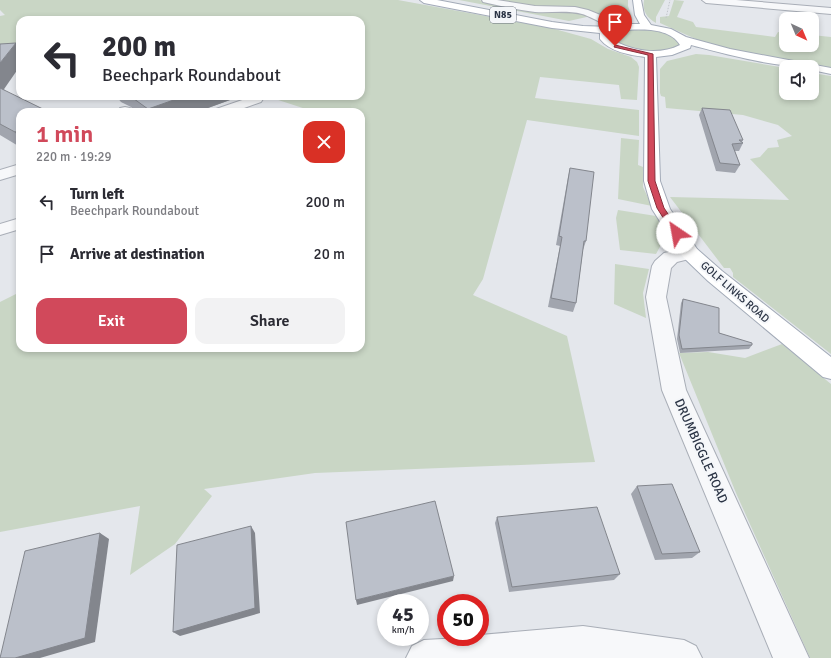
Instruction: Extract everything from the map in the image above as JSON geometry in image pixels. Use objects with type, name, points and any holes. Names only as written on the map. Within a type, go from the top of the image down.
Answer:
[{"type":"main road","name":"N85","points":[[424,0],[583,29],[611,30],[622,27],[649,28],[666,31],[684,40],[711,48],[778,62]]},
{"type":"main road","points":[[637,0],[637,11],[643,24],[649,28]]},
{"type":"main road","name":"N85","points":[[552,24],[605,39],[615,46],[632,51],[650,54],[679,51],[711,53],[778,62]]},
{"type":"main road","points":[[605,39],[605,33],[611,30]]},
{"type":"main road","points":[[679,51],[686,46],[684,40]]},
{"type":"main road","name":"GOLF LINKS ROAD","points":[[650,54],[652,181],[661,208],[690,252],[714,276],[831,370]]},
{"type":"main road","name":"N85","points":[[819,69],[831,71]]},
{"type":"street","points":[[486,0],[535,9],[585,12],[622,27]]},
{"type":"street","points":[[706,0],[831,11]]},
{"type":"street","points":[[232,108],[254,100]]},
{"type":"street","points":[[0,175],[16,170]]},
{"type":"street","points":[[0,230],[16,224]]},
{"type":"street","name":"DRUMBIGGLE ROAD","points":[[690,252],[671,256],[662,266],[656,297],[674,390],[791,658]]},
{"type":"street","points":[[424,658],[583,643],[684,658]]},
{"type":"green space","points":[[0,0],[398,0],[551,28],[591,39],[608,49],[631,57],[637,62],[639,67],[637,100],[621,99],[619,85],[540,77],[535,98],[639,110],[639,136],[527,120],[483,279],[473,295],[567,336],[595,462],[315,473],[204,489],[212,496],[175,544],[130,575],[140,506],[0,532],[0,302],[16,294],[16,352],[365,352],[365,108],[303,108],[278,100],[365,100],[365,16],[16,16],[16,56],[0,54],[0,16],[5,15],[0,10]]},
{"type":"green space","points":[[459,0],[479,0],[490,3],[582,13],[591,16],[569,21]]},
{"type":"green space","points":[[492,0],[628,0],[628,6],[632,18],[592,12],[542,8]]},
{"type":"green space","points":[[644,0],[665,0],[656,17],[656,23],[646,14]]},
{"type":"green space","points":[[674,0],[684,1],[677,17],[693,22],[696,27],[775,37],[779,32],[779,52],[819,52],[819,36],[831,37],[831,68],[819,66],[819,60],[786,60],[730,50],[707,44],[660,23],[660,17],[669,16]]},
{"type":"green space","points":[[619,29],[644,29],[659,31],[674,37],[681,42],[680,47],[661,52],[648,52],[625,47],[612,41],[608,37],[612,32]]},
{"type":"green space","points":[[696,54],[779,67],[779,100],[819,100],[819,74],[831,76],[831,354],[733,277],[733,273],[730,268],[724,268],[670,197],[789,200],[750,159],[760,157],[768,148],[779,147],[777,140],[792,136],[778,125],[743,115],[666,108],[665,97],[661,96],[660,93],[660,69],[667,61]]},
{"type":"green space","points":[[621,138],[639,140],[638,165],[643,167],[643,187],[652,206],[618,199]]},
{"type":"green space","points":[[618,210],[656,216],[668,235],[668,239],[662,243],[656,254],[620,250],[616,218]]},
{"type":"green space","points":[[615,264],[649,269],[643,293],[646,318],[614,304]]},
{"type":"green space","points":[[782,344],[831,384],[831,658],[810,658],[736,493],[679,353],[708,352],[745,358]]},
{"type":"building","points":[[16,43],[0,63],[0,44]]},
{"type":"building","points":[[0,88],[16,96],[16,100],[24,100],[41,108],[16,108],[15,132],[0,124]]},
{"type":"building","points":[[136,100],[174,100],[151,108],[147,108]]},
{"type":"building","points":[[702,108],[730,110],[743,140],[739,140],[743,143],[732,144],[740,165],[720,163]]},
{"type":"building","points":[[570,168],[594,172],[586,241],[584,241],[576,303],[551,298],[562,237],[559,236]]},
{"type":"building","points":[[683,299],[719,308],[719,333],[752,343],[752,345],[682,349],[679,335]]},
{"type":"building","points":[[672,484],[700,552],[662,554],[637,486]]},
{"type":"building","points":[[435,501],[454,576],[356,600],[346,522]]},
{"type":"building","points":[[597,507],[620,574],[512,587],[497,517]]},
{"type":"building","points":[[251,526],[255,608],[173,632],[177,545]]},
{"type":"building","points":[[100,533],[85,638],[15,658],[0,658],[25,551]]},
{"type":"route","points":[[615,46],[650,54],[650,146],[652,181],[661,208],[677,233]]}]
